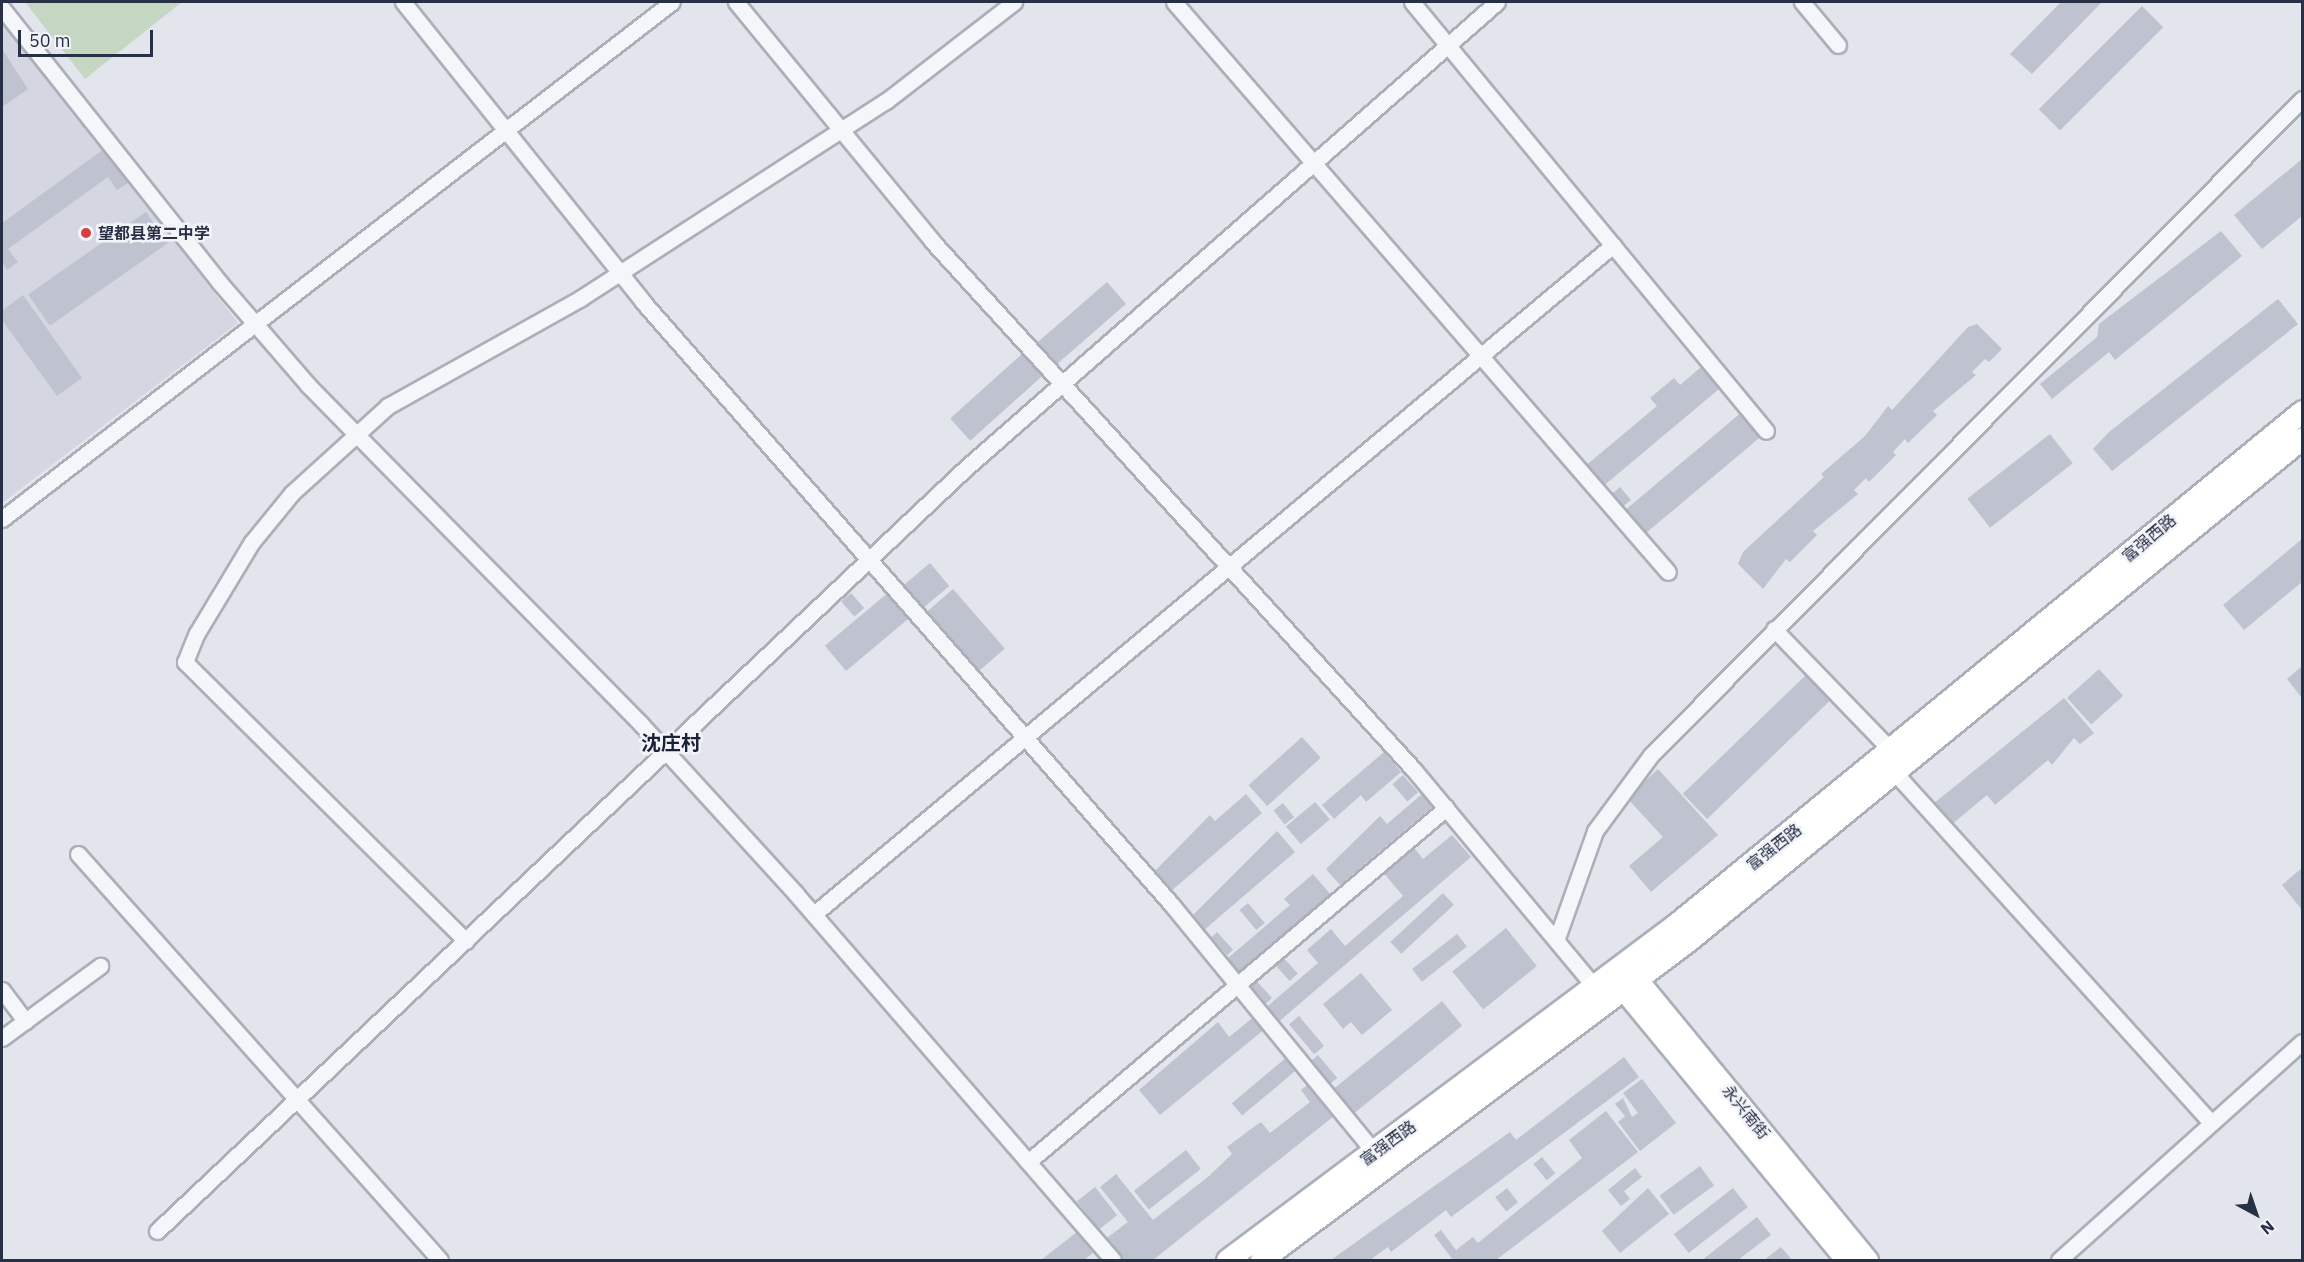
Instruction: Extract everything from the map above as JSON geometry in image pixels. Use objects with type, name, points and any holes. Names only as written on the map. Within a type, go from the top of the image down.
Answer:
[{"type":"main road","name":"富强西路","points":[[1262,1260],[1618,979],[2302,411]]},
{"type":"main road","name":"富强西路","points":[[1227,1260],[1618,979],[1896,774],[2302,438]]},
{"type":"main road","name":"永兴南街","points":[[1618,979],[1846,1260]]},
{"type":"main road","name":"永兴南街","points":[[1618,979],[1867,1260]]},
{"type":"street","points":[[403,2],[620,273],[1026,736],[1238,985],[1375,1153]]},
{"type":"street","points":[[2,519],[672,2]]},
{"type":"street","points":[[736,2],[839,131],[1061,382],[1446,808],[1557,938],[1618,979]]},
{"type":"street","points":[[466,940],[185,662],[252,542],[292,493],[355,433],[388,406],[620,273],[839,131],[1014,2]]},
{"type":"street","points":[[1174,2],[1314,160],[1668,572]]},
{"type":"street","points":[[1412,2],[1766,431]]},
{"type":"street","points":[[157,1231],[1061,382],[1497,2]]},
{"type":"street","points":[[1802,2],[1838,45]]},
{"type":"street","points":[[2,8],[256,325],[355,433],[666,752],[814,914],[1113,1260]]},
{"type":"street","points":[[1557,938],[1587,850],[1613,801],[1774,629],[2302,99]]},
{"type":"street","points":[[814,914],[1613,245]]},
{"type":"street","points":[[1774,629],[1892,752]]},
{"type":"street","points":[[1896,774],[2211,1123]]},
{"type":"street","points":[[1028,1162],[1446,808]]},
{"type":"street","points":[[78,854],[298,1098],[440,1260]]},
{"type":"street","points":[[2,1038],[100,966]]},
{"type":"street","points":[[2,990],[25,1021]]},
{"type":"street","points":[[2059,1260],[2302,1042]]},
{"type":"shaded area","name":"望都县第二中学","points":[[2,21],[238,323],[2,503]]},
{"type":"green space","points":[[25,2],[182,2],[85,79]]},
{"type":"building","points":[[2061,2],[2102,2],[2032,74],[2010,54]]},
{"type":"building","points":[[2142,6],[2163,27],[2060,130],[2039,109]]},
{"type":"building","points":[[2,49],[28,89],[2,107]]},
{"type":"building","points":[[104,149],[128,183],[117,190],[108,177],[8,249],[18,262],[7,270],[2,262],[2,223]]},
{"type":"building","points":[[2302,159],[2302,216],[2262,249],[2234,215]]},
{"type":"building","points":[[146,212],[168,243],[50,326],[28,295]]},
{"type":"building","points":[[2221,231],[2242,256],[2115,360],[2109,352],[2052,399],[2040,384],[2097,337],[2099,324]]},
{"type":"building","points":[[1107,282],[1126,304],[1056,365],[1037,343]]},
{"type":"building","points":[[23,295],[82,378],[57,396],[2,320],[2,311]]},
{"type":"building","points":[[2278,299],[2298,324],[2112,471],[2093,449],[2109,432]]},
{"type":"building","points":[[1977,324],[2002,349],[1989,362],[1985,359],[1972,372],[1976,375],[1933,411],[1937,415],[1908,443],[1905,439],[1893,452],[1896,455],[1869,482],[1866,478],[1854,490],[1858,494],[1813,531],[1817,535],[1790,562],[1786,559],[1763,589],[1738,564],[1743,552],[1824,477],[1821,474],[1865,436],[1888,406],[1892,410],[1968,327]]},
{"type":"building","points":[[1023,353],[1043,375],[970,441],[950,419]]},
{"type":"building","points":[[1701,367],[1719,389],[1601,488],[1584,467],[1657,406],[1650,398],[1674,378],[1680,385]]},
{"type":"building","points":[[1742,412],[1762,436],[1645,534],[1625,510]]},
{"type":"building","points":[[2050,434],[2073,463],[1990,528],[1967,499]]},
{"type":"building","points":[[1620,487],[1631,500],[1623,507],[1612,494]]},
{"type":"building","points":[[2302,539],[2302,582],[2244,630],[2223,605]]},
{"type":"building","points":[[930,563],[949,586],[921,610],[902,587]]},
{"type":"building","points":[[953,589],[1005,649],[978,672],[927,612]]},
{"type":"building","points":[[890,591],[911,616],[846,671],[825,646]]},
{"type":"building","points":[[851,593],[864,608],[854,617],[841,602]]},
{"type":"building","points":[[2302,666],[2302,698],[2287,679]]},
{"type":"building","points":[[2099,669],[2123,696],[2091,725],[2067,698]]},
{"type":"building","points":[[1808,673],[1832,698],[1707,819],[1683,794]]},
{"type":"building","points":[[2064,698],[2094,733],[2080,744],[2074,738],[2052,765],[2048,760],[1995,805],[1987,795],[1951,825],[1933,804]]},
{"type":"building","points":[[1302,737],[1321,758],[1267,806],[1248,785]]},
{"type":"building","points":[[1384,752],[1401,772],[1366,802],[1361,795],[1334,819],[1322,805]]},
{"type":"building","points":[[1658,769],[1718,835],[1651,892],[1629,866],[1663,837],[1627,798]]},
{"type":"building","points":[[1403,775],[1418,792],[1408,802],[1392,784]]},
{"type":"building","points":[[1246,794],[1262,813],[1170,892],[1153,873],[1210,815],[1215,821]]},
{"type":"building","points":[[1422,794],[1433,806],[1340,885],[1326,869],[1380,816],[1387,824]]},
{"type":"building","points":[[1315,802],[1330,820],[1301,844],[1286,826]]},
{"type":"building","points":[[1283,803],[1294,817],[1285,825],[1274,810]]},
{"type":"building","points":[[1277,831],[1295,852],[1203,931],[1191,917]]},
{"type":"building","points":[[1452,835],[1471,857],[1276,1024],[1264,1009],[1318,963],[1307,950],[1331,929],[1345,946],[1403,896],[1382,871],[1412,845],[1423,859]]},
{"type":"building","points":[[2302,868],[2302,910],[2282,885]]},
{"type":"building","points":[[1313,874],[1331,895],[1240,973],[1228,958],[1290,905],[1284,899]]},
{"type":"building","points":[[1443,893],[1454,905],[1401,954],[1390,942]]},
{"type":"building","points":[[1248,903],[1265,923],[1256,930],[1240,910]]},
{"type":"building","points":[[1506,928],[1537,966],[1483,1010],[1452,971]]},
{"type":"building","points":[[1217,932],[1233,950],[1227,955],[1211,937]]},
{"type":"building","points":[[1457,934],[1467,947],[1422,982],[1412,969]]},
{"type":"building","points":[[1281,955],[1298,974],[1290,981],[1273,962]]},
{"type":"building","points":[[1361,973],[1392,1010],[1362,1035],[1351,1022],[1343,1029],[1323,1004]]},
{"type":"building","points":[[1254,978],[1272,998],[1264,1005],[1246,985]]},
{"type":"building","points":[[1442,1001],[1462,1026],[1353,1115],[1332,1090]]},
{"type":"building","points":[[1255,1016],[1266,1028],[1160,1115],[1139,1090],[1218,1022],[1229,1037]]},
{"type":"building","points":[[1299,1016],[1324,1046],[1314,1054],[1289,1024]]},
{"type":"building","points":[[1318,1055],[1337,1078],[1328,1086],[1309,1063]]},
{"type":"building","points":[[1287,1057],[1297,1069],[1242,1116],[1232,1103]]},
{"type":"building","points":[[1624,1057],[1639,1077],[1451,1217],[1446,1210],[1391,1252],[1388,1247],[1370,1260],[1331,1260],[1510,1132],[1516,1140]]},
{"type":"building","points":[[1642,1079],[1676,1123],[1640,1151],[1618,1122],[1625,1116],[1615,1104],[1623,1098],[1632,1117],[1638,1113],[1623,1093]]},
{"type":"building","points":[[1309,1084],[1334,1116],[1153,1260],[1120,1260],[1104,1240],[1128,1222],[1100,1187],[1116,1174],[1153,1220],[1209,1176],[1232,1154],[1227,1147],[1261,1122],[1270,1133],[1310,1102],[1301,1090]]},
{"type":"building","points":[[1606,1111],[1638,1152],[1496,1260],[1453,1260],[1434,1235],[1441,1230],[1456,1250],[1473,1237],[1478,1243],[1582,1158],[1569,1140]]},
{"type":"building","points":[[1186,1150],[1201,1169],[1149,1210],[1134,1191]]},
{"type":"building","points":[[1542,1157],[1555,1173],[1547,1180],[1533,1164]]},
{"type":"building","points":[[1700,1166],[1714,1185],[1674,1215],[1660,1195]]},
{"type":"building","points":[[1635,1168],[1642,1177],[1624,1191],[1630,1199],[1621,1206],[1608,1190]]},
{"type":"building","points":[[1095,1187],[1117,1215],[1099,1230],[1077,1201]]},
{"type":"building","points":[[1507,1188],[1518,1202],[1506,1211],[1495,1197]]},
{"type":"building","points":[[1648,1188],[1669,1214],[1620,1253],[1602,1231]]},
{"type":"building","points":[[1733,1188],[1748,1207],[1689,1253],[1674,1234]]},
{"type":"building","points":[[1757,1217],[1771,1235],[1738,1260],[1702,1260]]},
{"type":"building","points":[[1077,1232],[1093,1253],[1084,1260],[1041,1260]]},
{"type":"building","points":[[1781,1247],[1792,1260],[1764,1260]]},
{"type":"place","name":"望都县第二中学","points":[[86,233]]},
{"type":"district","name":"沈庄村","points":[[671,742]]}]
